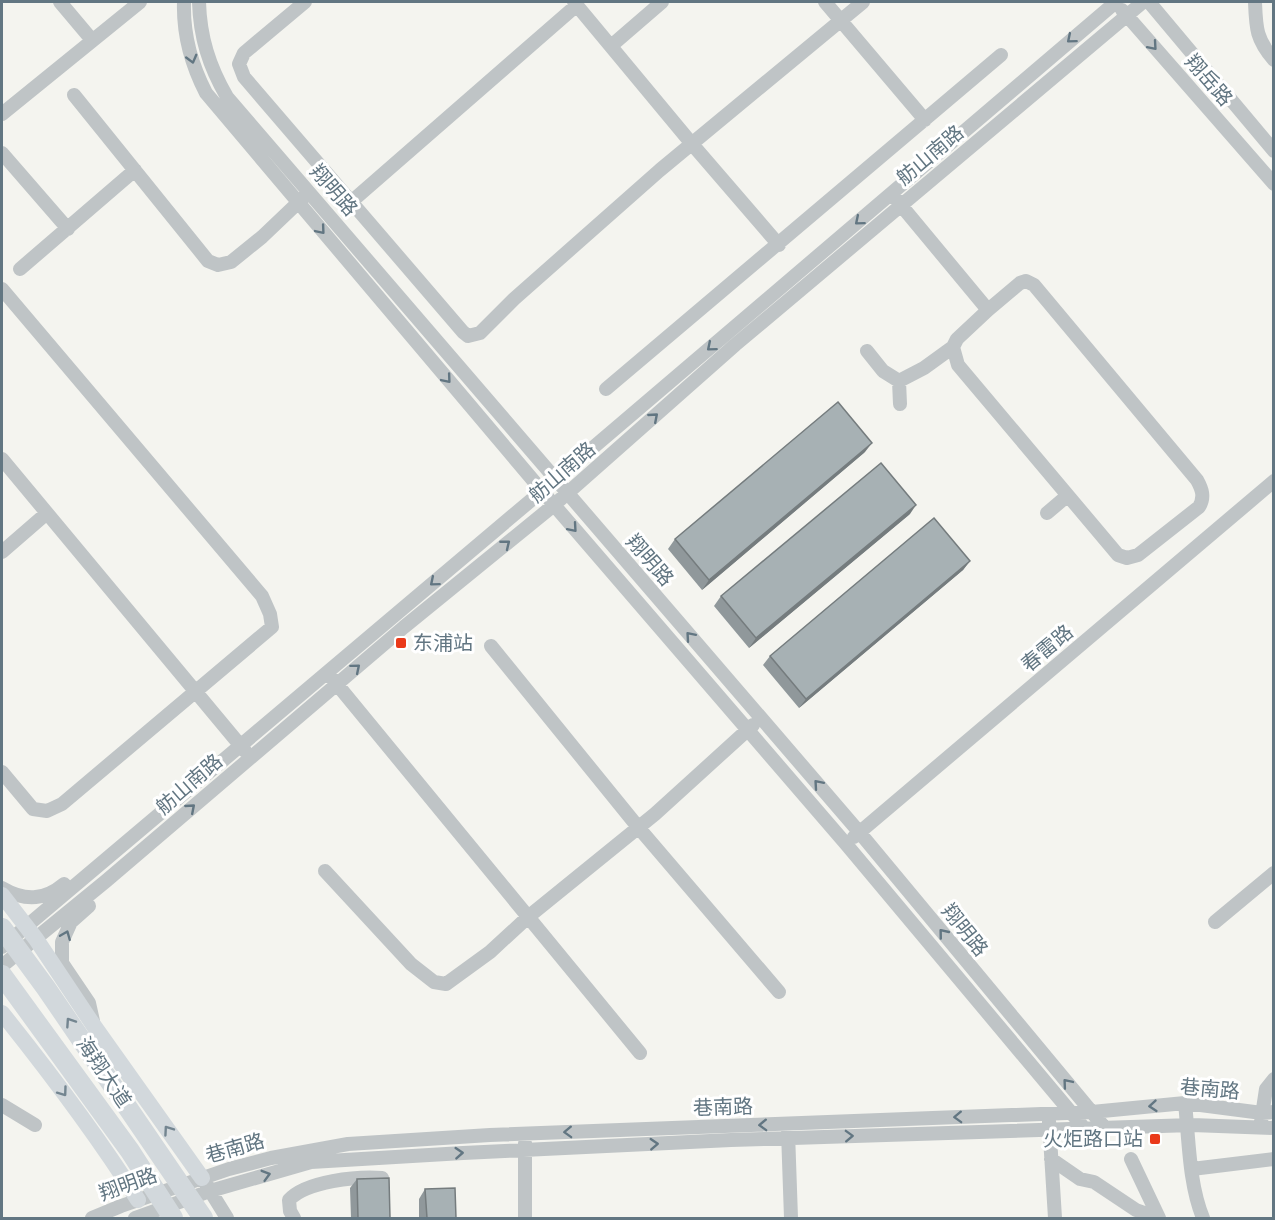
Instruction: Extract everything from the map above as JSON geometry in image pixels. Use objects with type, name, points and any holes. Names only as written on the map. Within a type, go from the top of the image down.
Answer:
[{"type":"highway","name":"海翔大道","points":[[2,928],[46,988],[203,1218]]},
{"type":"highway","name":"海翔大道","points":[[2,975],[130,1151],[173,1218]]},
{"type":"main road","points":[[2,895],[206,1184]]},
{"type":"main road","points":[[2,1013],[41,1062],[101,1145],[142,1213]]},
{"type":"street","points":[[60,2],[92,40]]},
{"type":"street","points":[[2,114],[140,2]]},
{"type":"street","name":"翔明路","points":[[184,2],[184,21],[189,51],[196,74],[206,93],[542,491],[846,844],[1084,1128]]},
{"type":"street","name":"翔明路","points":[[199,2],[200,26],[205,49],[215,76],[227,97],[860,832],[1105,1128]]},
{"type":"street","points":[[305,2],[244,53],[239,64],[244,77],[468,336],[480,333],[523,292],[692,144],[863,2]]},
{"type":"street","points":[[611,46],[662,2]]},
{"type":"street","points":[[825,2],[925,120]]},
{"type":"street","name":"舫山南路","points":[[2,966],[31,933],[150,820],[555,480],[1115,2]]},
{"type":"street","name":"翔岳路","points":[[1115,2],[1274,184]]},
{"type":"street","name":"舫山南路","points":[[2,947],[31,933],[160,834],[336,684],[567,494],[735,345],[1143,2]]},
{"type":"street","name":"翔岳路","points":[[1149,2],[1274,151]]},
{"type":"street","points":[[1255,2],[1256,32],[1262,46],[1274,60]]},
{"type":"street","points":[[351,202],[575,3],[779,245]]},
{"type":"street","points":[[606,389],[1001,55]]},
{"type":"street","points":[[74,95],[208,261],[218,265],[231,262],[262,237],[310,192]]},
{"type":"street","points":[[2,153],[68,229]]},
{"type":"street","points":[[20,270],[135,170]]},
{"type":"street","points":[[891,193],[988,310]]},
{"type":"street","points":[[899,381],[924,368],[953,347],[957,339],[988,310],[1020,283],[1026,281],[1034,285],[1197,480],[1202,490],[1203,501],[1199,507],[1138,555],[1126,558],[1118,555],[958,365],[953,347]]},
{"type":"street","points":[[2,289],[262,596],[270,614],[272,627],[62,804],[47,811],[33,809],[2,772]]},
{"type":"street","points":[[867,351],[883,371],[899,381]]},
{"type":"street","points":[[899,381],[900,404]]},
{"type":"street","points":[[2,459],[250,757]]},
{"type":"street","name":"春雷路","points":[[846,844],[1274,481]]},
{"type":"street","points":[[1047,513],[1067,496]]},
{"type":"street","points":[[2,552],[46,513]]},
{"type":"street","points":[[491,646],[638,827],[779,992]]},
{"type":"street","points":[[326,672],[640,1053]]},
{"type":"street","points":[[325,871],[411,964],[434,982],[446,984],[490,952],[528,917],[638,827],[761,718]]},
{"type":"street","points":[[2,888],[11,894],[40,898],[54,892],[116,842],[150,820]]},
{"type":"street","points":[[94,1026],[89,1003],[62,963],[62,942],[71,922],[135,864],[160,834]]},
{"type":"street","points":[[1215,922],[1274,873]]},
{"type":"street","points":[[1267,1129],[1266,1089],[1274,1079]]},
{"type":"street","points":[[1185,1103],[1192,1169],[1198,1207],[1203,1218]]},
{"type":"street","name":"巷南路","points":[[206,1184],[272,1158],[348,1144],[525,1134],[1092,1112],[1185,1103],[1268,1112]]},
{"type":"street","points":[[2,1105],[36,1125]]},
{"type":"street","points":[[1047,1113],[1055,1218]]},
{"type":"street","points":[[788,1124],[791,1218]]},
{"type":"street","name":"巷南路","points":[[179,1186],[206,1184],[311,1162],[525,1150],[788,1138],[1187,1125],[1267,1129]]},
{"type":"street","points":[[525,1134],[525,1218]]},
{"type":"street","points":[[1051,1159],[1080,1179],[1094,1182],[1136,1210],[1159,1218],[1131,1159]]},
{"type":"street","points":[[1192,1169],[1274,1159]]},
{"type":"street","points":[[294,1218],[290,1211],[289,1200],[295,1193],[330,1182],[365,1177],[382,1178]]},
{"type":"street","points":[[206,1184],[227,1218]]},
{"type":"street","name":"翔明路","points":[[92,1218],[142,1213],[206,1184]]},
{"type":"street","name":"翔明路","points":[[142,1213],[179,1186]]},
{"type":"building","points":[[838,402],[872,443],[709,580],[675,539]]},
{"type":"building","points":[[881,463],[916,505],[756,638],[721,596]]},
{"type":"building","points":[[934,518],[970,561],[806,699],[770,656]]},
{"type":"building","points":[[389,1178],[390,1218],[358,1218],[357,1179]]},
{"type":"building","points":[[455,1188],[456,1218],[427,1218],[425,1189]]},
{"type":"place","name":"东浦站","points":[[401,643]]},
{"type":"place","name":"火炬路口站","points":[[1155,1139]]}]
